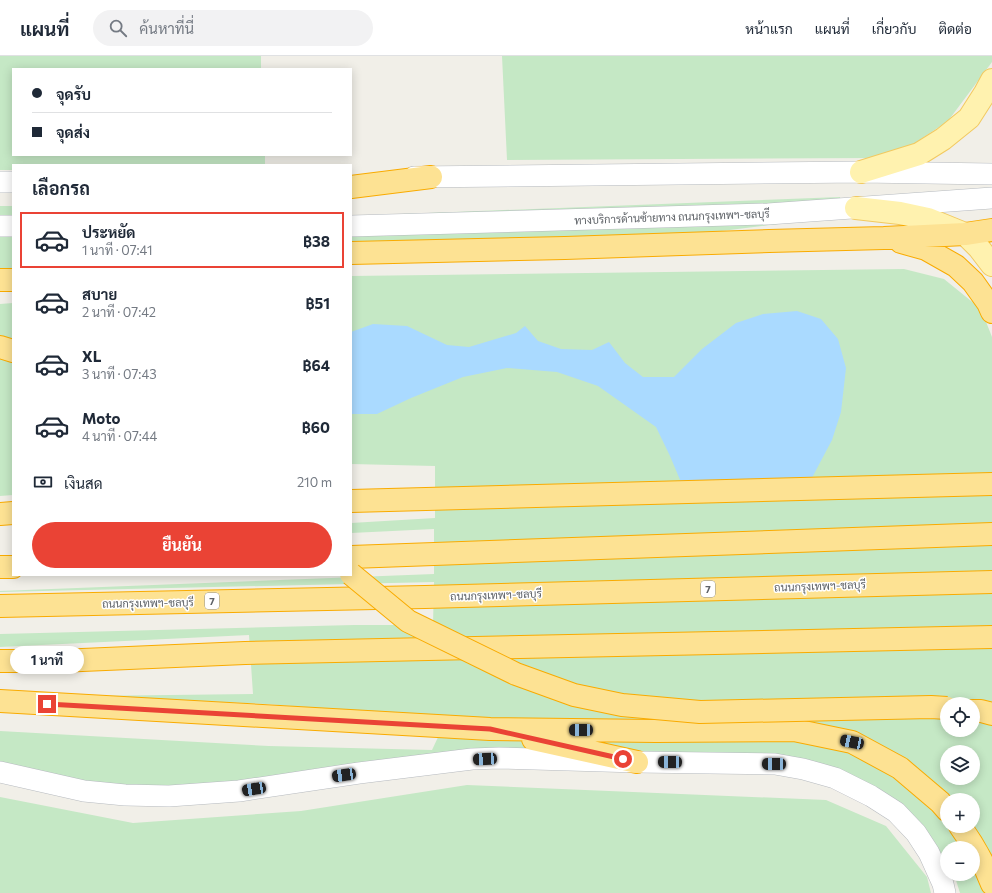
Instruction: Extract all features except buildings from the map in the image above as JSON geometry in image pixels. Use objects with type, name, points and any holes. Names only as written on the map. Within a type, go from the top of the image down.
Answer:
[{"type":"highway","points":[[352,187],[430,177]]},
{"type":"highway","points":[[352,253],[884,238],[965,234],[992,230]]},
{"type":"highway","points":[[884,238],[926,249],[956,266],[973,282],[988,303],[992,312]]},
{"type":"highway","points":[[0,280],[12,280]]},
{"type":"highway","points":[[0,347],[12,351]]},
{"type":"highway","points":[[352,501],[992,484]]},
{"type":"highway","points":[[352,485],[429,498]]},
{"type":"highway","points":[[0,514],[12,513]]},
{"type":"highway","points":[[352,557],[992,534]]},
{"type":"highway","points":[[0,567],[12,567]]},
{"type":"highway","points":[[352,575],[408,621],[516,674],[574,695],[622,705],[700,712],[940,708]]},
{"type":"highway","name":"ถนนกรุงเทพฯ-ชลบุรี","points":[[0,606],[425,597],[992,582]]},
{"type":"highway","points":[[0,661],[59,661],[245,653],[992,637]]},
{"type":"highway","points":[[0,701],[490,729],[794,730],[852,742],[900,768],[940,802]]},
{"type":"highway","points":[[980,711],[992,714]]},
{"type":"highway","points":[[490,729],[637,762]]},
{"type":"highway","points":[[966,833],[987,870],[992,884]]},
{"type":"main road","points":[[861,172],[919,154],[943,139],[969,118],[992,80]]},
{"type":"main road","points":[[352,178],[861,172],[992,174]]},
{"type":"main road","points":[[0,182],[12,182]]},
{"type":"main road","name":"ทางบริการด้านซ้ายทาง ถนนกรุงเทพฯ-ชลบุรี","points":[[352,226],[768,214],[992,198]]},
{"type":"main road","points":[[856,208],[900,213],[928,219],[965,234],[979,248],[992,265]]},
{"type":"main road","points":[[0,226],[12,226]]},
{"type":"main road","points":[[0,772],[84,791],[125,795],[169,796],[239,791],[358,773],[472,759],[499,758],[774,764],[803,769],[836,778],[871,796],[896,812],[916,833],[929,853],[945,893]]},
{"type":"green space","points":[[0,56],[261,56],[261,68],[12,68],[12,156],[265,156],[265,164],[12,164],[12,170],[0,170]]},
{"type":"green space","points":[[502,56],[992,56],[992,62],[948,121],[912,145],[876,158],[507,160]]},
{"type":"green space","points":[[840,197],[844,216],[697,234],[352,248],[352,216]]},
{"type":"green space","points":[[0,206],[12,206],[12,270],[0,271]]},
{"type":"green space","points":[[904,269],[944,279],[981,309],[992,337],[992,893],[960,893],[956,881],[980,881],[980,841],[940,841],[940,851],[914,816],[821,763],[673,753],[417,758],[206,793],[116,788],[0,764],[0,731],[269,746],[432,750],[447,718],[266,704],[86,696],[253,694],[249,635],[0,647],[0,634],[354,625],[433,625],[434,582],[0,591],[434,574],[434,529],[352,533],[352,523],[435,518],[435,466],[352,464],[352,276]]},
{"type":"green space","points":[[12,303],[12,495],[0,496],[0,304]]},
{"type":"green space","points":[[467,785],[826,800],[886,826],[927,877],[931,893],[0,893],[0,797],[133,823],[301,811]]},
{"type":"water","points":[[797,311],[821,319],[838,339],[846,368],[841,412],[832,440],[806,489],[686,494],[656,427],[598,386],[557,372],[507,368],[463,377],[411,398],[377,414],[352,414],[352,332],[373,324],[407,326],[447,345],[469,347],[516,333],[525,326],[538,341],[561,349],[592,350],[609,342],[625,363],[643,377],[674,377],[702,349],[736,323],[763,314]]},
{"type":"route","points":[[47,704],[490,729],[623,759]]}]
